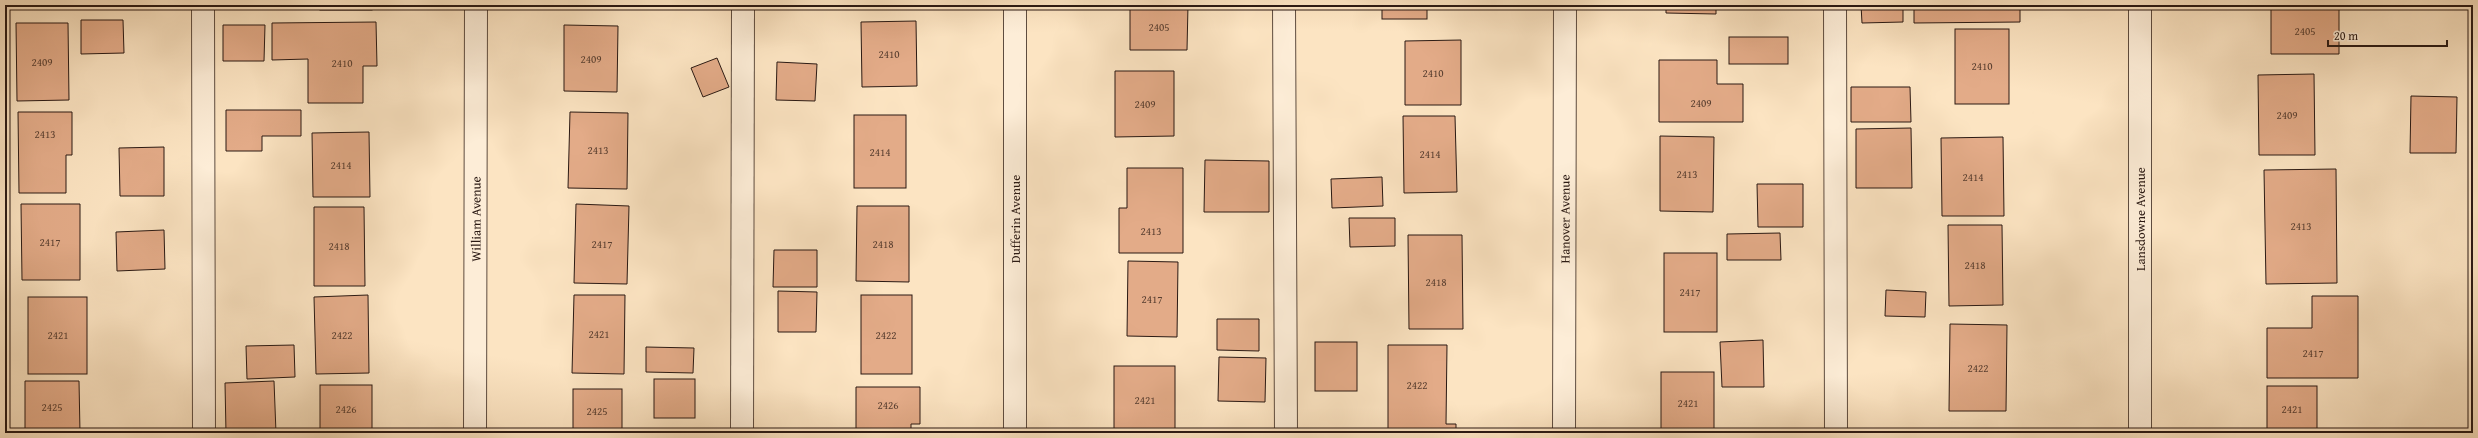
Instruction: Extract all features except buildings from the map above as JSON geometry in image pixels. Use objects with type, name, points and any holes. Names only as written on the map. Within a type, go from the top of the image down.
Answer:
[{"type":"street","points":[[202,5],[204,433]]},
{"type":"street","name":"William Avenue","points":[[475,433],[476,5]]},
{"type":"street","points":[[742,433],[743,5]]},
{"type":"street","name":"Dufferin Avenue","points":[[1015,5],[1016,433]]},
{"type":"street","points":[[1284,5],[1286,433]]},
{"type":"street","name":"Hanover Avenue","points":[[1564,433],[1565,5]]},
{"type":"street","points":[[1835,5],[1836,433]]},
{"type":"street","name":"Lansdowne Avenue","points":[[2140,5],[2140,433]]}]
